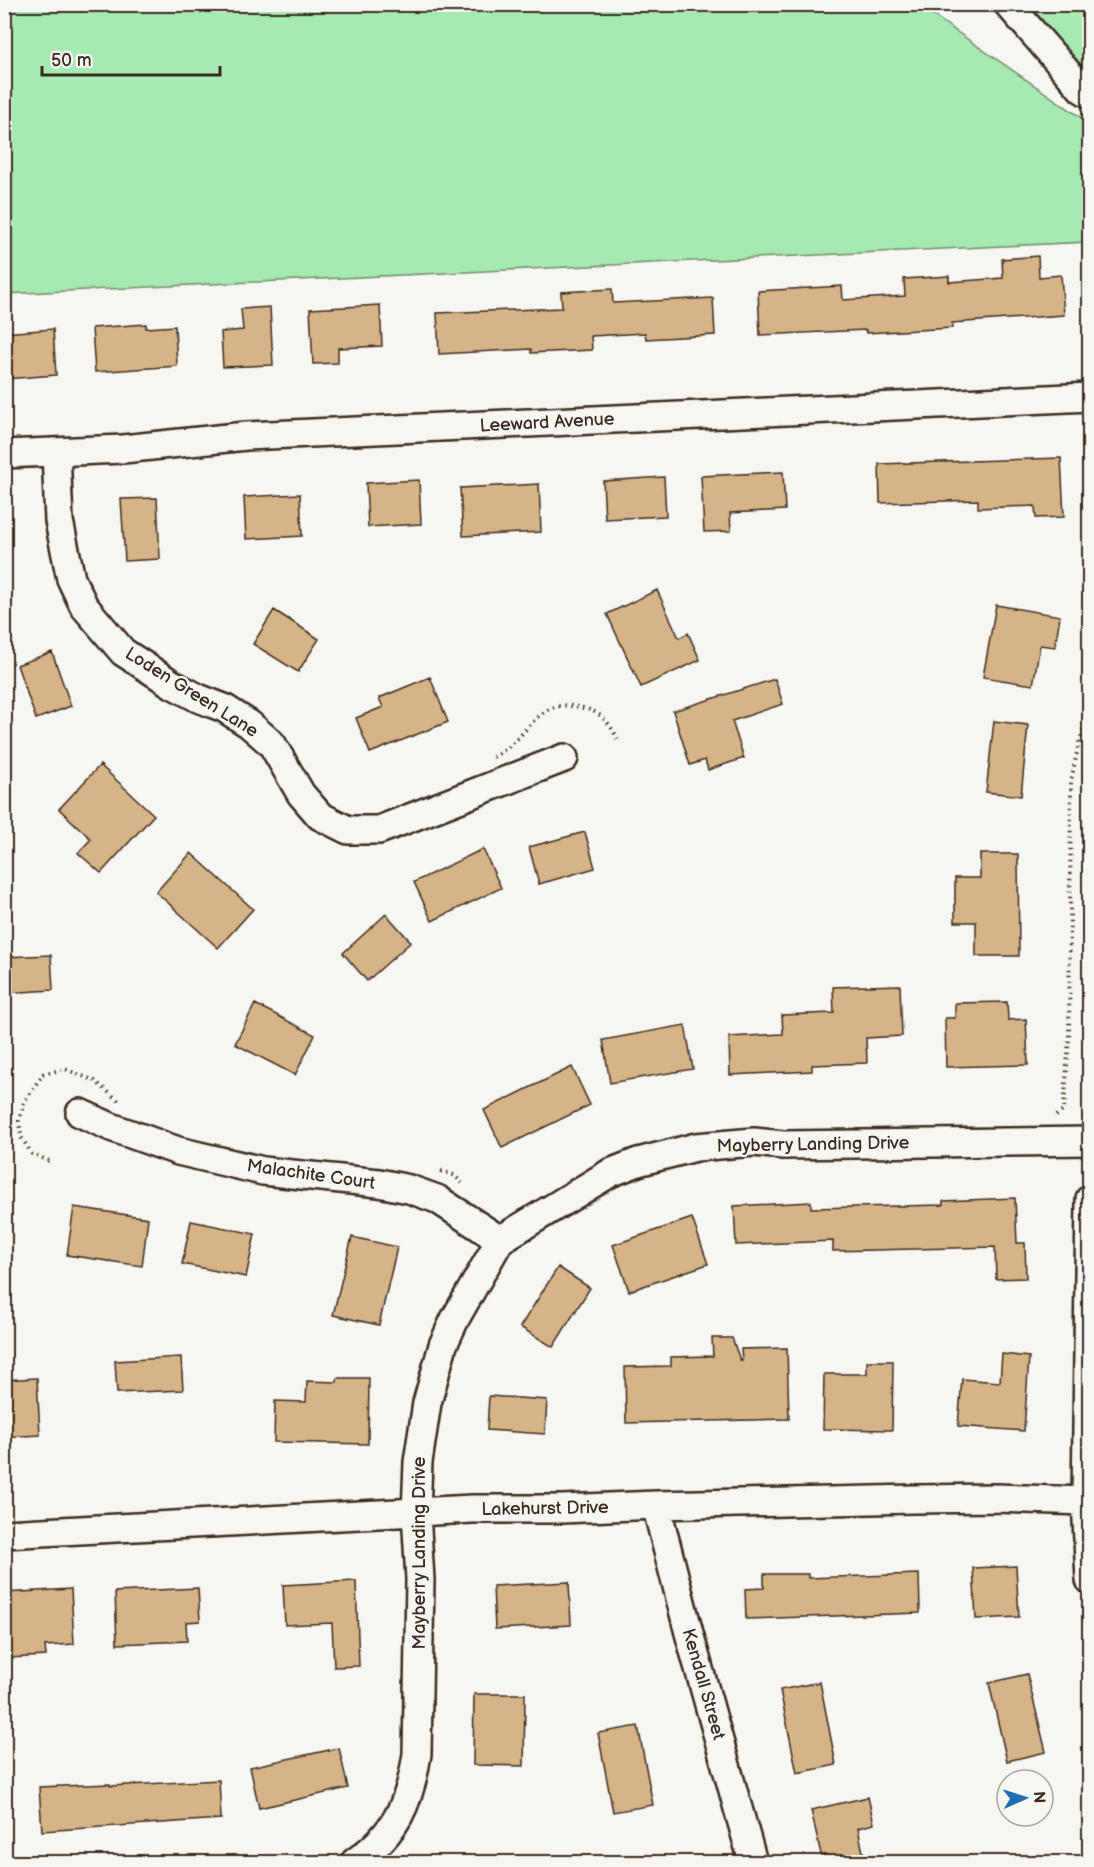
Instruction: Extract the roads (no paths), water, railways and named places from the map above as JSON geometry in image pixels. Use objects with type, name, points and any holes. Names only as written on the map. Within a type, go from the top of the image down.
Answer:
[{"type":"street","points":[[1008,4],[1082,89],[1089,94]]},
{"type":"street","name":"Leeward Avenue","points":[[4,454],[123,449],[246,436],[1089,398]]},
{"type":"street","name":"Loden Green Lane","points":[[56,452],[59,521],[71,579],[84,606],[123,652],[172,684],[198,698],[224,708],[257,730],[272,744],[301,794],[320,816],[348,830],[379,830],[564,758]]},
{"type":"street","name":"Malachite Court","points":[[80,1113],[111,1127],[178,1151],[263,1171],[379,1183],[409,1189],[437,1199],[501,1240]]},
{"type":"street","name":"Mayberry Landing Drive","points":[[355,1863],[368,1854],[388,1834],[403,1809],[413,1782],[417,1754],[419,1614],[416,1513],[418,1462],[427,1403],[442,1345],[501,1240],[610,1173],[638,1161],[696,1147],[754,1142],[783,1145],[1089,1141]]},
{"type":"street","points":[[1089,1199],[1086,1501],[1089,1580]]},
{"type":"street","name":"Lakehurst Drive","points":[[4,1534],[472,1509],[562,1509],[938,1498],[1086,1501]]},
{"type":"street","name":"Kendall Street","points":[[656,1505],[753,1863]]}]
